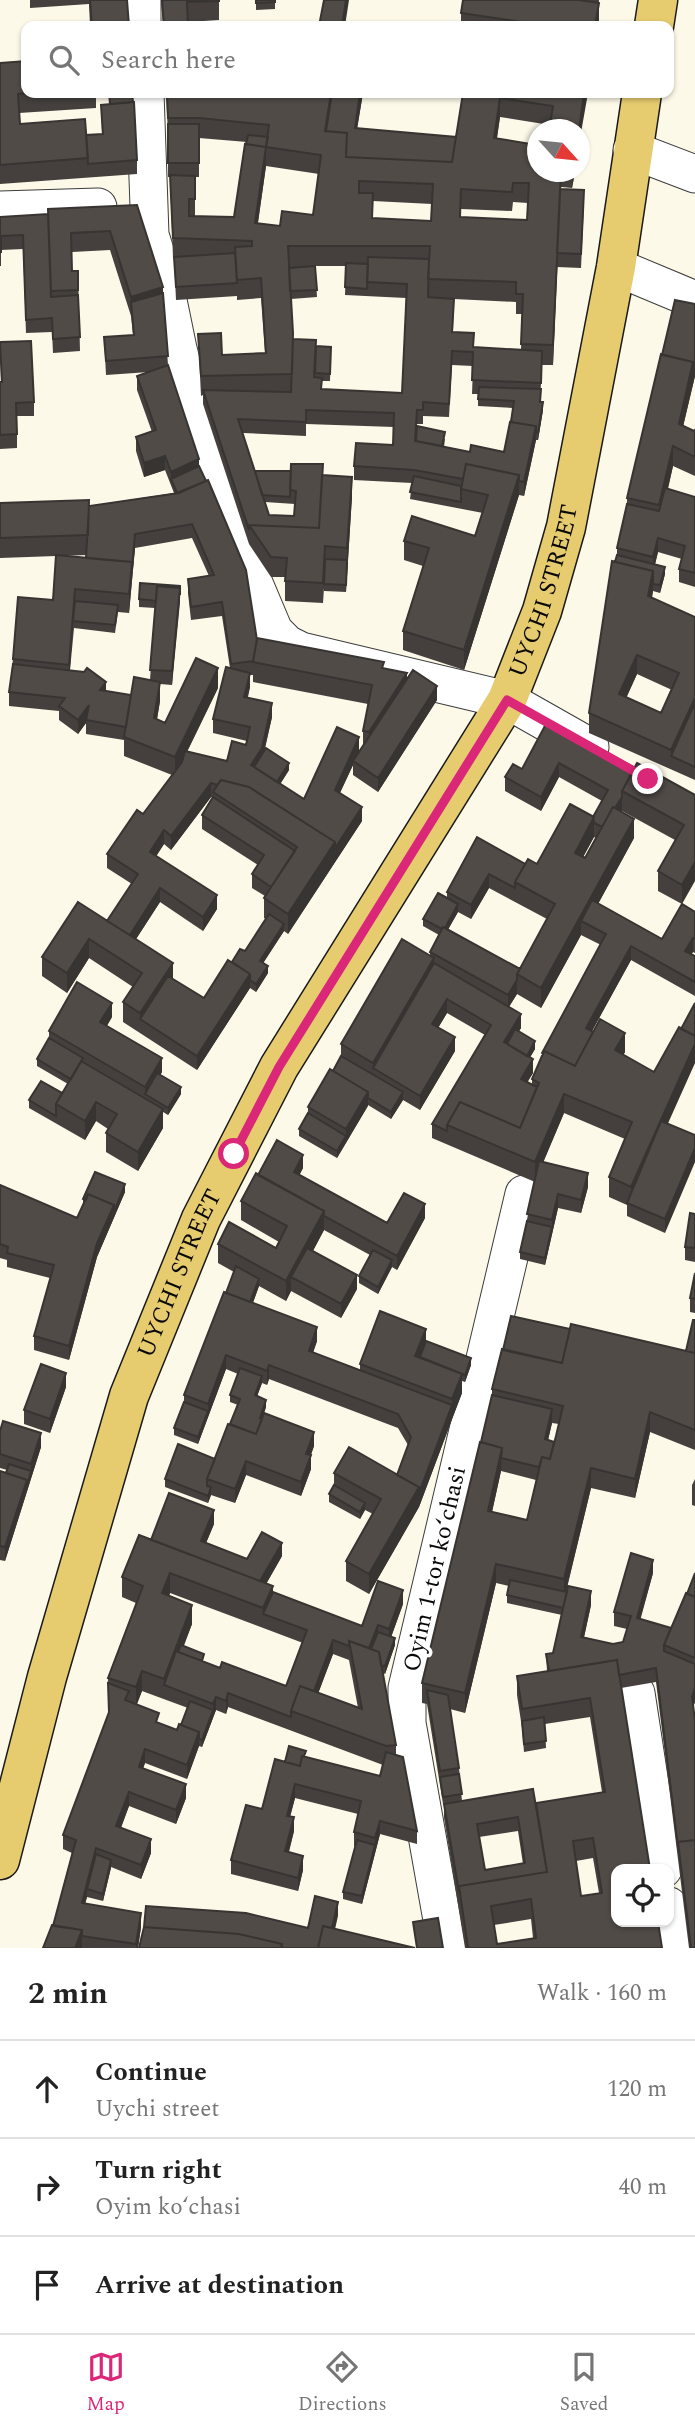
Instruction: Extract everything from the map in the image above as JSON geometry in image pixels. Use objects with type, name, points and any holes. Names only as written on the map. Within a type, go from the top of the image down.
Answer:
[{"type":"main road","points":[[654,21],[658,0]]},
{"type":"main road","name":"UYCHI STREET","points":[[0,1860],[47,1678],[129,1396],[201,1219],[279,1067],[507,700],[542,611],[566,527],[616,267],[641,98]]},
{"type":"street","points":[[142,0],[142,21]]},
{"type":"street","points":[[145,98],[150,235],[163,276],[215,491],[267,618],[280,639],[301,651],[507,700],[625,766]]},
{"type":"street","points":[[632,150],[695,174]]},
{"type":"street","points":[[0,210],[148,206]]},
{"type":"street","points":[[616,267],[695,300]]},
{"type":"street","points":[[192,403],[229,403]]},
{"type":"street","name":"Oyim 1-tor koʻchasi","points":[[447,1948],[407,1723],[407,1688],[524,1194]]},
{"type":"street","points":[[636,1693],[662,1864]]},
{"type":"street","points":[[672,1927],[675,1948]]},
{"type":"building","points":[[90,0],[127,0],[129,21],[92,21]]},
{"type":"building","points":[[162,0],[219,0],[187,2],[188,21],[164,21]]},
{"type":"building","points":[[256,0],[275,0],[275,2],[256,3]]},
{"type":"building","points":[[324,0],[346,0],[343,21],[320,21]]},
{"type":"building","points":[[463,0],[579,0],[599,3],[596,21],[515,21],[461,13]]},
{"type":"building","points":[[21,61],[21,94],[18,94],[20,124],[85,119],[88,158],[0,165],[0,63]]},
{"type":"building","points":[[109,98],[133,98],[133,102],[110,104]]},
{"type":"building","points":[[167,98],[330,98],[325,131],[347,133],[346,157],[452,162],[462,98],[500,98],[494,138],[527,143],[527,182],[561,182],[553,345],[521,344],[523,294],[516,294],[516,282],[428,279],[430,246],[288,246],[293,333],[292,374],[201,376],[198,334],[221,333],[222,355],[266,353],[261,278],[237,280],[235,247],[252,246],[252,241],[173,238],[170,175],[195,176],[195,199],[189,199],[189,216],[234,217],[245,144],[266,147],[269,125],[199,118],[168,118]],"holes":[[[266,147],[321,155],[313,215],[282,211],[280,226],[255,223]],[[359,181],[433,184],[431,221],[372,218],[373,193],[359,193]],[[513,183],[529,183],[527,220],[460,217],[461,189],[512,192]]]},
{"type":"building","points":[[331,98],[359,98],[355,128],[456,137],[452,162],[346,157],[347,133],[326,131]]},
{"type":"building","points":[[500,98],[583,98],[580,119],[551,119],[553,106]]},
{"type":"building","points":[[134,102],[137,160],[88,164],[86,135],[103,134],[101,105]]},
{"type":"building","points":[[168,124],[199,124],[199,163],[168,163]]},
{"type":"building","points":[[248,135],[268,137],[266,147],[246,144]]},
{"type":"building","points":[[560,189],[584,190],[581,254],[557,253]]},
{"type":"building","points":[[137,205],[163,287],[131,297],[110,231],[71,233],[72,271],[78,271],[78,290],[51,291],[48,209]]},
{"type":"building","points":[[48,214],[51,297],[78,295],[80,337],[53,339],[52,318],[26,320],[23,235],[1,236],[0,252],[0,217]]},
{"type":"building","points":[[235,253],[237,283],[176,287],[174,257]]},
{"type":"building","points":[[368,257],[429,259],[428,297],[454,299],[452,332],[474,333],[473,347],[542,351],[541,383],[472,380],[473,352],[452,351],[449,404],[423,402],[423,410],[417,410],[415,441],[470,452],[471,445],[504,452],[510,422],[536,426],[524,482],[519,481],[519,475],[466,464],[463,479],[414,470],[354,466],[356,443],[393,445],[394,413],[306,410],[306,422],[238,419],[269,515],[294,516],[296,491],[290,490],[291,464],[323,464],[319,528],[249,525],[249,530],[203,390],[291,392],[293,339],[316,340],[314,377],[322,378],[321,389],[402,393],[407,284],[367,282]]},
{"type":"building","points":[[346,263],[368,264],[367,289],[345,287]]},
{"type":"building","points":[[315,266],[317,290],[290,291],[289,268]]},
{"type":"building","points":[[163,293],[168,356],[106,361],[104,337],[134,335],[131,302]]},
{"type":"building","points":[[675,300],[695,304],[693,368],[693,362],[662,355]]},
{"type":"building","points":[[31,341],[34,402],[16,403],[17,434],[0,435],[0,342]]},
{"type":"building","points":[[316,346],[331,347],[330,374],[315,373]]},
{"type":"building","points":[[661,354],[693,362],[679,424],[695,430],[695,457],[673,446],[659,505],[627,498]]},
{"type":"building","points":[[168,365],[199,459],[171,472],[165,456],[144,463],[136,437],[156,430],[137,376]]},
{"type":"building","points":[[479,387],[541,389],[540,402],[543,402],[538,433],[536,426],[511,422],[514,401],[478,399]]},
{"type":"building","points":[[417,426],[445,432],[442,446],[416,441]]},
{"type":"building","points":[[466,464],[519,475],[464,650],[403,631],[429,548],[404,541],[412,516],[475,536],[488,495],[461,489]]},
{"type":"building","points":[[199,466],[206,481],[177,493],[171,479]]},
{"type":"building","points":[[255,471],[291,471],[290,497],[262,495]]},
{"type":"building","points":[[322,475],[352,477],[347,548],[325,546],[323,583],[285,581],[287,558],[271,557],[249,525],[319,528]]},
{"type":"building","points":[[414,476],[461,486],[461,502],[410,492]]},
{"type":"building","points":[[208,480],[246,570],[257,640],[253,661],[231,664],[222,602],[191,607],[188,579],[214,575],[192,524],[135,534],[132,568],[132,562],[86,558],[89,506],[179,493]]},
{"type":"building","points":[[665,488],[695,497],[695,573],[679,569],[685,546],[658,538],[653,557],[617,548],[627,504],[659,511]]},
{"type":"building","points":[[89,500],[88,535],[0,538],[0,503]]},
{"type":"building","points":[[56,555],[132,562],[129,594],[75,589],[69,665],[13,659],[18,597],[53,600]]},
{"type":"building","points":[[617,555],[665,567],[660,585],[653,584],[653,571],[615,562]]},
{"type":"building","points":[[325,559],[347,560],[346,585],[324,584]]},
{"type":"building","points":[[612,561],[653,571],[648,596],[695,617],[695,698],[671,750],[589,713]],"holes":[[[637,655],[679,673],[661,713],[619,694]]]},
{"type":"building","points":[[140,583],[180,588],[157,586],[156,601],[139,599]]},
{"type":"building","points":[[157,586],[180,588],[172,671],[150,670]]},
{"type":"building","points":[[75,601],[118,605],[115,625],[73,621]]},
{"type":"building","points":[[257,638],[384,662],[382,668],[407,673],[369,732],[363,731],[372,685],[253,662]]},
{"type":"building","points":[[196,658],[218,668],[175,757],[124,737],[134,677],[160,682],[154,718],[165,723]]},
{"type":"building","points":[[13,664],[84,672],[87,668],[106,682],[100,690],[131,695],[126,727],[86,720],[89,705],[78,720],[59,706],[65,698],[9,692]]},
{"type":"building","points":[[226,667],[250,673],[244,697],[272,703],[262,748],[251,765],[304,799],[337,727],[359,737],[335,790],[362,807],[335,848],[335,842],[249,787],[221,780],[217,785],[211,783],[171,836],[164,830],[150,852],[217,895],[203,917],[160,888],[130,935],[107,921],[138,874],[107,854],[137,810],[143,814],[182,762],[185,751],[227,761],[232,741],[246,745],[250,727],[213,719]]},
{"type":"building","points":[[413,670],[437,686],[378,778],[353,761]]},
{"type":"building","points":[[693,707],[695,708],[695,767],[671,756]]},
{"type":"building","points":[[548,720],[635,768],[622,791],[622,797],[602,827],[594,823],[593,817],[608,790],[559,763],[541,797],[505,777],[513,764],[522,769]]},
{"type":"building","points":[[266,748],[289,763],[277,782],[254,767]]},
{"type":"building","points":[[637,763],[695,795],[695,862],[682,885],[658,871],[684,825],[622,791]]},
{"type":"building","points":[[221,780],[249,787],[335,842],[288,914],[264,898],[297,847],[213,792]]},
{"type":"building","points":[[213,797],[295,851],[271,887],[252,874],[264,855],[202,815]]},
{"type":"building","points":[[570,804],[594,817],[575,853],[585,858],[613,807],[634,819],[541,988],[517,974],[555,904],[515,882],[528,859],[537,864]]},
{"type":"building","points":[[477,837],[525,864],[515,882],[515,888],[489,874],[471,905],[447,892]]},
{"type":"building","points":[[438,893],[458,904],[442,929],[423,919]]},
{"type":"building","points":[[592,900],[662,939],[682,904],[695,912],[695,939],[693,938],[685,951],[695,956],[695,982],[631,946],[586,1028],[593,1032],[575,1066],[544,1051],[542,1053],[606,934],[581,921]]},
{"type":"building","points":[[78,902],[173,963],[140,1013],[123,1002],[142,973],[89,939],[67,973],[42,957]]},
{"type":"building","points":[[269,914],[284,924],[260,961],[268,966],[256,984],[250,980],[250,974],[232,962],[240,949],[245,951]]},
{"type":"building","points":[[443,927],[520,969],[508,995],[430,952]]},
{"type":"building","points":[[402,939],[434,958],[373,1063],[341,1044]]},
{"type":"building","points":[[228,960],[250,974],[197,1056],[140,1019],[168,976],[204,998]]},
{"type":"building","points":[[434,963],[521,1014],[504,1042],[533,1059],[521,1079],[537,1087],[520,1128],[460,1102],[447,1125],[447,1131],[432,1124],[491,1025],[447,999],[432,1024],[455,1037],[420,1096],[373,1068]]},
{"type":"building","points":[[77,982],[112,1003],[100,1022],[162,1058],[145,1087],[49,1031]]},
{"type":"building","points":[[695,1003],[695,1036],[681,1029]]},
{"type":"building","points":[[600,1019],[625,1033],[615,1050],[654,1072],[679,1027],[695,1036],[695,1044],[631,1187],[609,1177],[632,1122],[564,1094],[535,1162],[447,1125],[460,1102],[520,1128],[539,1083],[532,1079],[544,1051],[575,1066]]},
{"type":"building","points":[[515,1029],[535,1041],[527,1056],[507,1044]]},
{"type":"building","points":[[49,1038],[83,1058],[71,1079],[37,1059]]},
{"type":"building","points":[[341,1056],[403,1092],[391,1112],[368,1098],[368,1092],[333,1071]]},
{"type":"building","points":[[81,1061],[163,1109],[138,1152],[106,1133],[117,1114],[96,1102],[85,1121],[56,1104]]},
{"type":"building","points":[[330,1069],[368,1092],[346,1129],[308,1107]]},
{"type":"building","points":[[157,1073],[181,1087],[168,1108],[145,1094]]},
{"type":"building","points":[[41,1081],[62,1093],[56,1104],[56,1116],[29,1100]]},
{"type":"building","points":[[308,1113],[346,1136],[337,1151],[299,1129]]},
{"type":"building","points":[[661,1121],[695,1135],[695,1148],[665,1219],[627,1203]]},
{"type":"building","points":[[277,1140],[303,1155],[294,1172],[387,1223],[404,1193],[425,1204],[397,1256],[324,1216],[324,1211],[258,1175]]},
{"type":"building","points":[[539,1161],[588,1173],[581,1200],[558,1194],[552,1220],[527,1214]]},
{"type":"building","points":[[95,1172],[125,1184],[114,1212],[114,1205],[88,1194],[86,1200],[83,1199]]},
{"type":"building","points":[[256,1173],[324,1211],[286,1281],[218,1244],[229,1222],[276,1248],[287,1226],[241,1201]]},
{"type":"building","points":[[0,1185],[77,1218],[88,1194],[114,1205],[97,1243],[69,1346],[34,1336],[54,1265],[7,1253],[8,1247],[0,1244]]},
{"type":"building","points":[[690,1213],[695,1214],[695,1248],[685,1247]]},
{"type":"building","points":[[527,1221],[552,1227],[545,1258],[520,1252]]},
{"type":"building","points":[[307,1248],[357,1275],[341,1304],[291,1277]]},
{"type":"building","points":[[373,1250],[392,1260],[378,1287],[359,1276]]},
{"type":"building","points":[[236,1266],[259,1279],[250,1302],[226,1293]]},
{"type":"building","points":[[695,1273],[695,1299],[690,1298]]},
{"type":"building","points":[[224,1292],[317,1327],[309,1351],[452,1405],[419,1493],[419,1487],[397,1475],[411,1437],[398,1414],[269,1365],[267,1371],[226,1355],[208,1404],[184,1395]]},
{"type":"building","points":[[380,1311],[426,1329],[415,1356],[462,1374],[452,1399],[360,1364]]},
{"type":"building","points":[[511,1316],[570,1329],[562,1363],[503,1350]]},
{"type":"building","points":[[695,1320],[695,1353],[686,1351]]},
{"type":"building","points":[[571,1324],[695,1353],[695,1430],[650,1412],[635,1479],[591,1468],[564,1579],[496,1564],[465,1693],[422,1683],[480,1442],[502,1448],[488,1511],[527,1520],[542,1457],[550,1459],[556,1436],[563,1406],[492,1389],[502,1349],[562,1363]]},
{"type":"building","points":[[426,1341],[471,1358],[465,1375],[420,1357]]},
{"type":"building","points":[[41,1364],[66,1373],[50,1419],[24,1410]]},
{"type":"building","points":[[240,1368],[262,1376],[255,1395],[266,1400],[256,1434],[230,1424],[240,1399],[230,1395]]},
{"type":"building","points":[[492,1395],[552,1409],[545,1439],[554,1442],[550,1459],[542,1457],[539,1467],[501,1458],[502,1448],[481,1442]]},
{"type":"building","points":[[184,1402],[208,1411],[198,1437],[174,1428]]},
{"type":"building","points":[[264,1413],[314,1432],[306,1454],[311,1455],[301,1482],[246,1461],[235,1489],[207,1479],[228,1424],[256,1434]]},
{"type":"building","points":[[3,1421],[41,1433],[31,1464],[0,1454]]},
{"type":"building","points":[[178,1444],[215,1459],[207,1479],[207,1486],[211,1487],[208,1496],[165,1479]]},
{"type":"building","points":[[349,1447],[419,1487],[369,1574],[346,1561],[381,1499],[334,1473]]},
{"type":"building","points":[[9,1464],[31,1471],[27,1486],[27,1480],[6,1473]]},
{"type":"building","points":[[0,1471],[27,1480],[5,1547],[0,1546]]},
{"type":"building","points":[[334,1485],[365,1503],[360,1512],[329,1494]]},
{"type":"building","points":[[169,1493],[214,1510],[201,1541],[247,1559],[262,1532],[282,1543],[260,1581],[151,1540]]},
{"type":"building","points":[[139,1535],[273,1586],[263,1608],[170,1573],[162,1593],[192,1605],[164,1679],[142,1671],[136,1687],[108,1678],[143,1586],[122,1577]]},
{"type":"building","points":[[631,1553],[653,1560],[637,1618],[671,1628],[664,1651],[695,1664],[695,1688],[692,1696],[695,1721],[695,1840],[678,1842],[678,1847],[656,1668],[619,1675],[617,1660],[549,1671],[546,1654],[553,1653],[568,1586],[591,1591],[581,1637],[613,1644],[623,1642],[631,1616],[614,1612]]},
{"type":"building","points":[[695,1573],[695,1597],[687,1594]]},
{"type":"building","points":[[510,1580],[567,1592],[563,1608],[507,1595]]},
{"type":"building","points":[[378,1581],[403,1590],[389,1629],[378,1625],[369,1648],[349,1641],[349,1646],[333,1640],[314,1691],[300,1686],[291,1717],[228,1693],[226,1701],[216,1697],[213,1704],[164,1685],[176,1651],[220,1668],[222,1662],[286,1686],[307,1630],[263,1614],[273,1592],[362,1626]]},
{"type":"building","points":[[686,1593],[695,1597],[695,1658],[664,1645]]},
{"type":"building","points":[[378,1632],[395,1638],[385,1666],[381,1665],[379,1652],[371,1649]]},
{"type":"building","points":[[349,1641],[379,1652],[396,1745],[386,1746],[291,1711],[300,1686],[362,1709]]},
{"type":"building","points":[[181,1645],[204,1654],[202,1661],[178,1652]]},
{"type":"building","points":[[617,1660],[649,1864],[611,1864],[611,1927],[659,1927],[662,1948],[468,1948],[459,1886],[547,1872],[536,1803],[605,1792],[590,1698],[522,1709],[517,1676]],"holes":[[[593,1838],[602,1893],[581,1896],[573,1841]],[[531,1899],[536,1938],[497,1944],[491,1906]]]},
{"type":"building","points":[[108,1683],[129,1691],[125,1700],[159,1713],[156,1722],[177,1730],[179,1724],[199,1732],[187,1765],[145,1749],[139,1767],[186,1784],[176,1810],[129,1792],[116,1826],[151,1839],[141,1865],[96,1848],[82,1903],[141,1913],[136,1944],[82,1936],[82,1930],[53,1926],[76,1840],[63,1835],[109,1712]]},
{"type":"building","points":[[427,1690],[448,1695],[459,1768],[440,1771]]},
{"type":"building","points":[[190,1701],[213,1710],[202,1740],[199,1739],[199,1732],[181,1725]]},
{"type":"building","points":[[544,1717],[546,1741],[524,1744],[522,1721]]},
{"type":"building","points":[[289,1746],[306,1751],[300,1766],[285,1762]]},
{"type":"building","points":[[386,1752],[403,1757],[417,1831],[380,1821],[375,1838],[354,1832],[361,1801],[295,1784],[287,1816],[294,1817],[285,1851],[303,1856],[298,1878],[231,1860],[246,1805],[262,1809],[275,1759],[300,1766],[302,1756],[380,1776]]},
{"type":"building","points":[[459,1774],[462,1794],[443,1797],[440,1777]]},
{"type":"building","points":[[533,1789],[547,1872],[459,1886],[459,1892],[444,1804]],"holes":[[[518,1817],[525,1863],[485,1870],[477,1824]]]},
{"type":"building","points":[[357,1840],[375,1845],[362,1896],[343,1892]]},
{"type":"building","points":[[695,1840],[695,1948],[691,1948],[678,1842]]},
{"type":"building","points":[[96,1854],[111,1860],[103,1894],[87,1889]]},
{"type":"building","points":[[315,1896],[338,1902],[332,1928],[323,1926],[318,1948],[282,1948],[282,1944],[239,1934],[144,1927],[146,1906],[246,1913],[308,1928]]},
{"type":"building","points":[[438,1918],[443,1948],[417,1948],[413,1922]]},
{"type":"building","points":[[52,1925],[82,1930],[75,1948],[43,1948]]},
{"type":"building","points":[[323,1926],[415,1948],[318,1948]]},
{"type":"building","points":[[144,1927],[239,1934],[282,1944],[281,1948],[139,1948]]},
{"type":"route","points":[[234,1154],[279,1067],[507,700],[648,779]]}]
